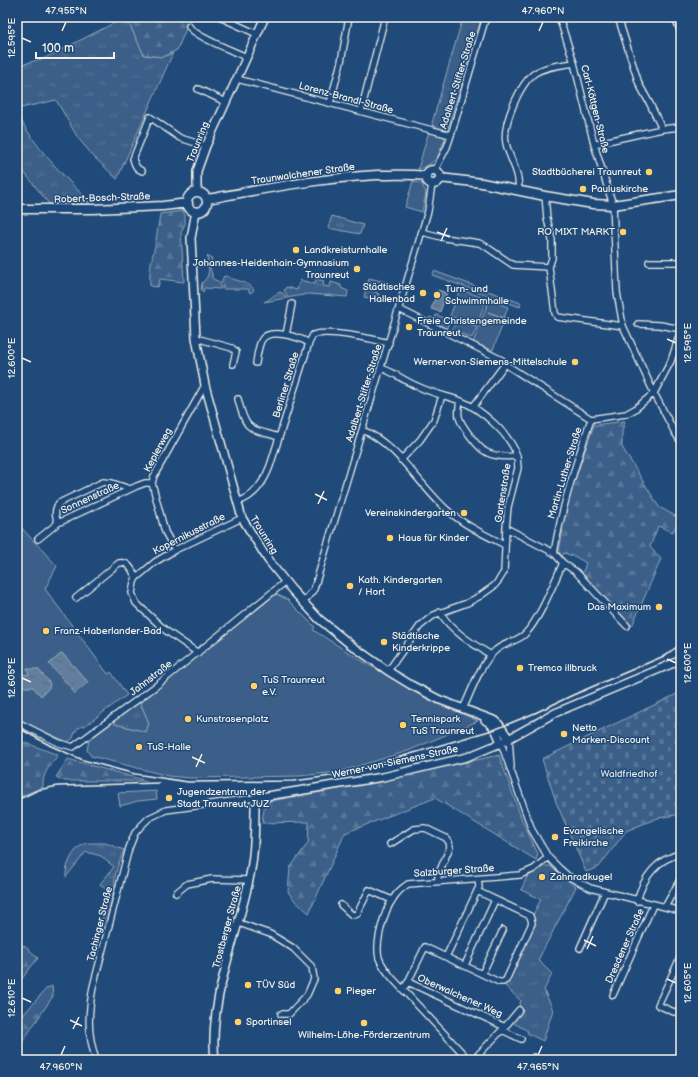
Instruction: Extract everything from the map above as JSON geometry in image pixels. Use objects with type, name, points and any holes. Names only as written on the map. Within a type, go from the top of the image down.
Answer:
[{"type":"main road","points":[[438,174],[436,183],[432,184],[428,182],[426,176],[429,171],[584,204],[613,205],[681,195]]},
{"type":"main road","name":"Traunwalchener Straße","points":[[207,199],[240,192],[346,177],[406,174],[426,176]]},
{"type":"main road","points":[[197,192],[204,194],[207,199],[207,205],[200,211],[190,208],[188,203],[190,195],[197,192]]},
{"type":"main road","name":"Robert-Bosch-Straße","points":[[17,209],[93,209],[163,206],[188,203]]},
{"type":"street","name":"Traunring","points":[[197,192],[197,171],[206,146],[265,17]]},
{"type":"street","points":[[330,103],[349,17]]},
{"type":"street","points":[[361,111],[385,17]]},
{"type":"street","name":"Adalbert-Stifter-Straße","points":[[438,174],[486,17]]},
{"type":"street","name":"Carl-Köttgen-Straße","points":[[559,17],[574,63],[594,144],[613,205],[617,292],[623,326],[654,393],[681,442]]},
{"type":"street","points":[[618,17],[639,84],[662,129]]},
{"type":"street","points":[[675,17],[681,33]]},
{"type":"street","points":[[222,18],[257,34]]},
{"type":"street","points":[[189,26],[189,28],[198,35],[246,57]]},
{"type":"street","points":[[518,190],[519,180],[510,159],[505,140],[512,108],[527,81],[535,73],[553,67],[574,63]]},
{"type":"street","name":"Lorenz-Brandl-Straße","points":[[237,79],[451,135]]},
{"type":"street","points":[[198,89],[226,102]]},
{"type":"street","points":[[142,171],[138,170],[134,165],[133,160],[150,117],[180,138],[206,146]]},
{"type":"street","points":[[594,144],[662,129],[681,127]]},
{"type":"street","name":"Adalbert-Stifter-Straße","points":[[303,603],[314,589],[422,232],[430,200],[432,184]]},
{"type":"street","points":[[545,196],[546,218],[552,240],[552,258],[549,267],[553,310],[557,317],[623,326]]},
{"type":"street","name":"Traunring","points":[[196,211],[191,238],[196,338],[205,385],[242,518],[268,560],[285,582],[313,614],[329,628],[388,671],[422,691],[480,716],[493,725],[501,743]]},
{"type":"street","points":[[422,232],[445,238],[479,243],[513,265],[549,267]]},
{"type":"street","points":[[649,262],[679,262]]},
{"type":"street","points":[[286,335],[292,304]]},
{"type":"street","name":"Martin-Luther-Straße","points":[[399,309],[500,358],[505,364],[591,419],[626,414],[635,409],[654,393],[671,361],[681,329]]},
{"type":"street","points":[[638,324],[660,325],[681,329]]},
{"type":"street","name":"Berliner Straße","points":[[238,502],[249,497],[263,483],[270,466],[309,343],[313,335],[323,333],[372,338],[388,343]]},
{"type":"street","points":[[256,364],[261,340],[265,337],[286,335],[309,343]]},
{"type":"street","points":[[196,338],[232,348],[236,352],[233,364]]},
{"type":"street","points":[[473,407],[505,364]]},
{"type":"street","name":"Gartenstraße","points":[[381,368],[416,386],[473,407],[493,423],[512,444],[517,456],[518,468],[508,507],[506,528],[554,553]]},
{"type":"street","name":"Keplerweg","points":[[175,550],[165,532],[152,483],[157,470],[205,385]]},
{"type":"street","points":[[401,460],[420,440],[434,420],[442,396]]},
{"type":"street","points":[[238,399],[242,416],[247,425],[254,429],[279,437]]},
{"type":"street","name":"Gartenstraße","points":[[460,401],[458,412],[459,419],[477,446],[496,456],[517,456]]},
{"type":"street","name":"Martin-Luther-Straße","points":[[554,553],[566,496],[591,419]]},
{"type":"street","points":[[362,430],[386,446],[401,460],[447,510],[476,530],[505,545]]},
{"type":"street","name":"Sonnenstraße","points":[[58,523],[55,515],[55,509],[59,503],[103,482],[112,483],[130,489]]},
{"type":"street","name":"Sonnenstraße","points":[[38,539],[58,523],[130,489],[146,483],[152,483]]},
{"type":"street","name":"Kopernikusstraße","points":[[136,578],[155,562],[175,550],[242,518]]},
{"type":"street","points":[[388,671],[420,626],[440,612],[467,603],[480,596],[494,586],[499,580],[504,572],[506,528]]},
{"type":"street","points":[[554,553],[563,563],[576,572],[627,626]]},
{"type":"street","points":[[76,598],[119,563],[124,562],[136,578],[132,588],[132,593],[136,603],[165,630],[198,652]]},
{"type":"street","points":[[463,709],[477,677],[491,655],[496,650],[524,634],[534,622],[563,563]]},
{"type":"street","name":"Jahnstraße","points":[[17,722],[59,743],[73,747],[141,697],[285,582]]},
{"type":"street","points":[[440,612],[445,620],[473,644],[491,655]]},
{"type":"street","name":"Werner-von-Siemens-Straße","points":[[166,810],[255,798],[383,777],[467,757],[509,739],[555,713],[681,660]]},
{"type":"street","name":"Traunring","points":[[480,716],[488,717],[496,721],[502,727],[509,739]]},
{"type":"street","points":[[509,739],[511,769]]},
{"type":"street","points":[[501,743],[532,830],[548,857],[571,878],[590,888],[681,911]]},
{"type":"street","name":"Trostberger Straße","points":[[215,1060],[215,1024],[220,995],[249,880],[255,842],[255,798]]},
{"type":"street","name":"Tachinger Straße","points":[[96,1060],[90,1039],[88,1019],[89,1008],[93,987],[129,848],[141,826],[149,818],[166,810]]},
{"type":"street","points":[[390,844],[414,829],[425,828],[446,838],[450,847],[438,875],[438,882]]},
{"type":"street","points":[[636,900],[651,871],[660,862],[681,854]]},
{"type":"street","name":"Salzburger Straße","points":[[469,1060],[383,967],[379,957],[378,944],[381,930],[392,900],[408,884],[478,879],[520,874],[534,869],[548,857]]},
{"type":"street","points":[[665,907],[681,878]]},
{"type":"street","points":[[176,894],[187,884],[212,879],[249,880]]},
{"type":"street","points":[[446,957],[477,891],[478,879]]},
{"type":"street","points":[[342,905],[352,915],[357,914],[369,890],[392,900]]},
{"type":"street","points":[[403,989],[425,947],[499,982],[506,980],[532,923],[530,916],[477,891]]},
{"type":"street","points":[[580,948],[606,892]]},
{"type":"street","points":[[465,965],[495,900]]},
{"type":"street","name":"Dresdener Straße","points":[[613,994],[653,905]]},
{"type":"street","points":[[239,923],[270,934],[293,948],[312,967],[314,980],[307,995],[289,1014],[281,1014]]},
{"type":"street","points":[[482,974],[503,930]]},
{"type":"street","points":[[674,1012],[658,1005],[681,956]]},
{"type":"street","name":"Oberwalchener Weg","points":[[408,982],[504,1028],[521,1039]]},
{"type":"street","points":[[473,1060],[519,1010]]},
{"type":"green space","points":[[126,17],[144,55],[163,57],[173,53],[117,179],[94,157],[78,138],[56,100],[17,109],[17,66],[45,58]]},
{"type":"green space","points":[[126,17],[191,17],[177,50],[163,57],[144,55]]},
{"type":"green space","points":[[463,17],[482,17],[448,128],[446,130],[433,126],[432,123]]},
{"type":"green space","points":[[17,112],[40,149],[90,203],[49,204],[17,163]]},
{"type":"green space","points":[[430,133],[444,137],[445,139],[437,159],[425,167],[418,169],[428,134]]},
{"type":"green space","points":[[413,181],[422,184],[426,193],[422,212],[405,207]]},
{"type":"green space","points":[[183,211],[185,215],[185,224],[181,232],[184,282],[160,279],[158,287],[150,286],[151,266],[160,214]]},
{"type":"green space","points":[[332,216],[363,225],[360,234],[328,228]]},
{"type":"green space","points":[[207,256],[212,259],[210,268],[212,278],[220,282],[221,289],[204,288],[203,292],[201,290],[202,283],[207,277],[209,270]]},
{"type":"green space","points":[[434,271],[521,303],[520,307],[432,275]]},
{"type":"green space","points":[[224,276],[247,284],[254,290],[251,293],[249,292],[249,289],[223,289],[222,280]]},
{"type":"green space","points":[[369,278],[389,283],[388,286],[377,284],[376,293],[379,294],[377,299],[364,297]]},
{"type":"green space","points":[[316,279],[324,281],[323,286],[330,287],[331,282],[341,285],[341,288],[348,291],[347,297],[309,294],[264,302],[281,292],[286,296],[288,295],[284,291],[286,287],[297,290],[300,280],[315,284]]},
{"type":"green space","points":[[460,289],[486,299],[477,326],[450,316]]},
{"type":"green space","points":[[489,300],[508,307],[493,350],[473,343]]},
{"type":"green space","points":[[436,315],[450,320],[446,330],[429,321],[430,317],[435,319]]},
{"type":"green space","points":[[457,319],[477,327],[472,338],[452,330]]},
{"type":"green space","points":[[625,421],[622,431],[622,447],[659,507],[679,518],[673,532],[658,526],[650,547],[661,559],[632,626],[582,574],[586,563],[576,557],[564,553],[562,557],[559,552],[563,530],[560,529],[566,506],[594,425]]},
{"type":"green space","name":"Franz-Haberlander-Bad","points":[[17,523],[57,566],[45,589],[108,674],[111,672],[127,695],[86,725],[78,728],[73,738],[68,742],[17,720]]},
{"type":"green space","name":"TuS Traunreut e.V.","points":[[276,594],[288,600],[315,627],[313,630],[367,664],[434,701],[478,721],[408,751],[339,772],[299,776],[191,778],[168,776],[91,756],[87,750],[89,740],[114,721],[115,724],[146,732],[149,723],[140,702]]},
{"type":"green space","name":"Waldfriedhof","points":[[681,692],[681,814],[658,818],[626,831],[599,867],[586,872],[556,802],[542,759]]},
{"type":"green space","points":[[140,702],[149,723],[146,732],[114,724],[114,721]]},
{"type":"green space","points":[[17,741],[58,755],[49,766],[45,774],[43,787],[17,798]]},
{"type":"green space","points":[[499,755],[522,820],[538,854],[536,860],[435,798],[345,833],[309,913],[296,902],[288,892],[290,868],[308,843],[309,822],[262,823],[265,802],[371,783]]},
{"type":"green space","points":[[68,759],[147,781],[65,781],[56,777]]},
{"type":"green space","points":[[156,791],[157,799],[138,801],[120,806],[118,793]]},
{"type":"green space","points":[[88,843],[105,843],[124,850],[116,873],[115,887],[104,930],[102,920],[109,892],[100,884],[114,867],[101,856],[86,852],[66,877],[66,873],[70,858],[80,846]]},
{"type":"green space","points":[[544,866],[550,866],[576,887],[538,960],[552,974],[544,990],[553,1010],[543,1041],[527,1033],[528,1031],[512,1022],[521,1001],[504,985],[533,924],[532,917],[541,899],[521,890],[527,877]]},
{"type":"green space","points":[[24,945],[38,958],[17,985],[17,953]]},
{"type":"green space","points":[[52,986],[53,996],[17,1050],[17,1010],[23,1015],[46,989]]},
{"type":"water","points":[[438,290],[447,293],[440,312],[431,309]]},
{"type":"water","points":[[62,653],[88,682],[74,694],[72,692],[73,690],[49,664]]},
{"type":"water","points":[[27,669],[38,669],[50,683],[49,688],[41,696],[33,687],[21,687],[21,674],[29,675]]},
{"type":"railway","points":[[17,727],[51,746],[83,760],[135,774],[188,782],[294,781],[338,775],[496,729],[664,656],[681,644]]},
{"type":"railway","points":[[17,800],[38,790],[58,786],[160,783]]},
{"type":"place","name":"Stadtbücherei Traunreut","points":[[649,172]]},
{"type":"place","name":"Pauluskirche","points":[[583,189]]},
{"type":"place","name":"RO MIXT MARKT","points":[[623,232]]},
{"type":"place","name":"Landkreisturnhalle","points":[[296,250]]},
{"type":"place","name":"Johannes-Heidenhain-Gymnasium Traunreut","points":[[357,269]]},
{"type":"place","name":"Städtisches Hallenbad","points":[[423,293]]},
{"type":"place","name":"Turn- und Schwimmhalle","points":[[437,295]]},
{"type":"place","name":"Freie Christengemeinde Traunreut","points":[[409,327]]},
{"type":"place","name":"Werner-von-Siemens-Mittelschule","points":[[575,362]]},
{"type":"place","name":"Vereinskindergarten","points":[[464,513]]},
{"type":"place","name":"Haus für Kinder","points":[[390,538]]},
{"type":"place","name":"Kath. Kindergarten / Hort","points":[[350,586]]},
{"type":"place","name":"Das Maximum","points":[[659,607]]},
{"type":"place","name":"Franz-Haberlander-Bad","points":[[46,631]]},
{"type":"place","name":"Städtische Kinderkrippe","points":[[384,642]]},
{"type":"place","name":"Tremco illbruck","points":[[520,668]]},
{"type":"place","name":"TuS Traunreut e.V.","points":[[254,686]]},
{"type":"place","name":"Kunstrasenplatz","points":[[188,719]]},
{"type":"place","name":"Tennispark TuS Traunreut","points":[[403,725]]},
{"type":"place","name":"Netto Marken-Discount","points":[[564,734]]},
{"type":"place","name":"TuS-Halle","points":[[139,747]]},
{"type":"place","name":"Jugendzentrum der Stadt Traunreut, JUZ","points":[[169,798]]},
{"type":"place","name":"Evangelische Freikirche","points":[[555,837]]},
{"type":"place","name":"Zahnradkugel","points":[[542,877]]},
{"type":"place","name":"TÜV Süd","points":[[248,985]]},
{"type":"place","name":"Pieger","points":[[338,991]]},
{"type":"place","name":"Sportinsel","points":[[238,1022]]},
{"type":"place","name":"Wilhelm-Löhe-Förderzentrum","points":[[364,1023]]}]
